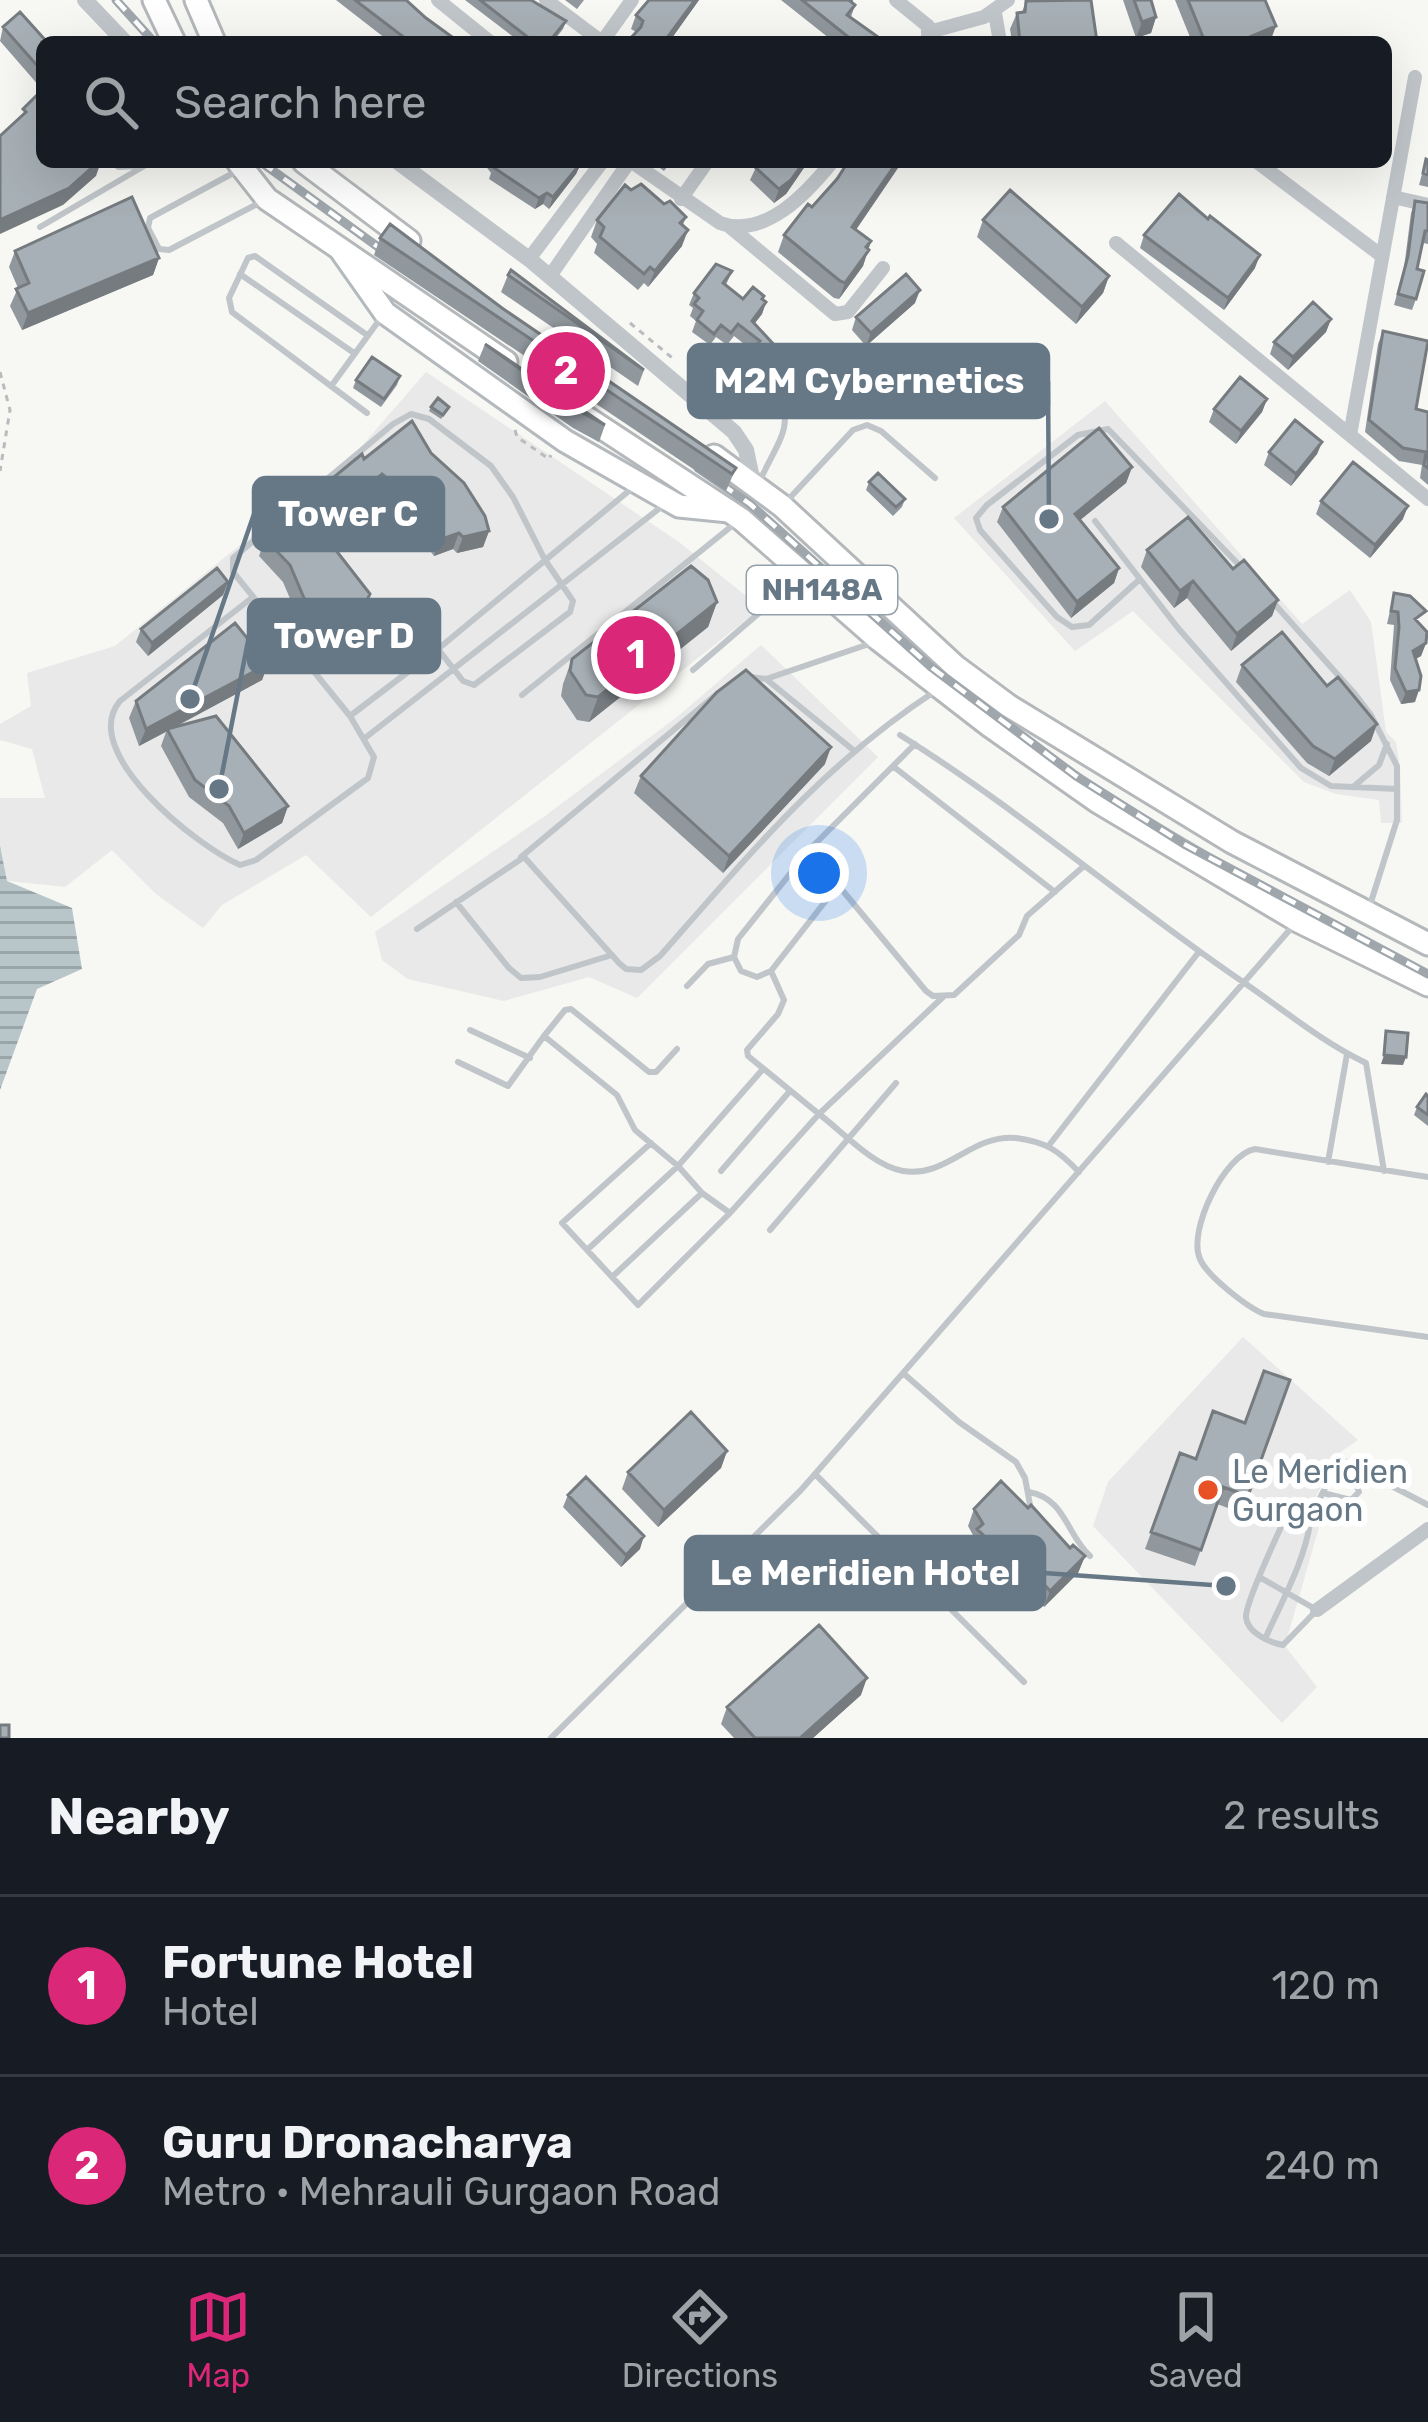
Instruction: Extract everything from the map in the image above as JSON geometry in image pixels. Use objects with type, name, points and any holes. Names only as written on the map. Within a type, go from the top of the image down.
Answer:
[{"type":"main road","points":[[154,0],[171,36]]},
{"type":"main road","points":[[196,0],[211,36]]},
{"type":"main road","points":[[242,168],[266,199],[520,371]]},
{"type":"main road","points":[[312,168],[431,258]]},
{"type":"main road","points":[[342,251],[386,313],[561,439],[669,501],[735,515]]},
{"type":"main road","name":"NH148A","points":[[559,398],[735,515],[879,640],[1098,802],[1215,875],[1428,986]]},
{"type":"main road","name":"NH148A","points":[[695,444],[782,506],[955,665],[1010,706],[1232,842],[1428,944]]},
{"type":"main road","points":[[1215,875],[1232,842]]},
{"type":"street","points":[[85,0],[119,36]]},
{"type":"street","points":[[102,18],[111,0]]},
{"type":"street","points":[[438,0],[483,36]]},
{"type":"street","points":[[546,0],[594,36]]},
{"type":"street","points":[[606,36],[632,0]]},
{"type":"street","points":[[896,0],[922,19],[928,36]]},
{"type":"street","points":[[931,36],[994,13],[1008,0]]},
{"type":"street","points":[[994,13],[999,36]]},
{"type":"street","points":[[1350,435],[1415,77]]},
{"type":"street","points":[[406,168],[529,259],[711,413],[741,442],[755,484]]},
{"type":"street","points":[[529,259],[597,168]]},
{"type":"street","points":[[550,276],[626,168]]},
{"type":"street","points":[[638,168],[729,226],[835,314],[848,311],[884,268]]},
{"type":"street","points":[[681,199],[703,168]]},
{"type":"street","points":[[729,226],[786,209],[827,168]]},
{"type":"street","points":[[1265,168],[1382,256]]},
{"type":"street","points":[[1393,197],[1428,205]]},
{"type":"street","points":[[1116,243],[1428,500]]},
{"type":"street","points":[[1317,1610],[1428,1529]]},
{"type":"lane","points":[[40,227],[141,168]]},
{"type":"lane","points":[[235,168],[150,218],[148,228],[159,249],[169,250],[266,199]]},
{"type":"lane","points":[[367,334],[259,257],[248,258],[230,298],[232,312],[367,413]]},
{"type":"lane","points":[[240,274],[353,352]]},
{"type":"lane","points":[[332,385],[386,313]]},
{"type":"lane","points":[[711,413],[742,386],[753,384],[784,404],[787,412],[782,430],[755,484]]},
{"type":"lane","points":[[253,597],[111,712],[109,731],[135,782],[167,816],[232,862],[247,865],[368,778],[374,757],[350,716],[233,572],[237,552],[411,414],[429,418],[491,466],[573,601],[570,612],[479,682],[468,684],[438,649]]},
{"type":"lane","points":[[782,506],[860,426],[881,431],[935,478]]},
{"type":"lane","points":[[1139,579],[1088,625],[1072,627],[1057,617],[980,530],[976,518],[1078,435],[1086,430],[1108,430],[1244,570]]},
{"type":"lane","points":[[350,716],[637,484]]},
{"type":"lane","points":[[365,738],[669,501]]},
{"type":"lane","points":[[522,694],[735,515]]},
{"type":"lane","points":[[1095,521],[1300,768],[1322,783],[1396,789]]},
{"type":"lane","points":[[693,670],[805,574]]},
{"type":"lane","points":[[1258,585],[1335,668],[1371,715],[1397,766],[1397,820],[1366,914]]},
{"type":"lane","points":[[736,680],[766,679],[879,640]]},
{"type":"lane","points":[[766,679],[853,749]]},
{"type":"lane","points":[[518,859],[530,861],[612,955],[634,971],[660,956],[853,749],[940,688]]},
{"type":"lane","points":[[417,929],[518,859],[719,692]]},
{"type":"lane","points":[[900,735],[1198,953],[1366,1063],[1384,1171]]},
{"type":"lane","points":[[1350,788],[1379,765],[1387,744]]},
{"type":"lane","points":[[838,885],[771,971],[747,976],[736,966],[738,940],[809,850],[915,745]]},
{"type":"lane","points":[[894,767],[1055,892]]},
{"type":"lane","points":[[809,850],[926,991],[943,998]]},
{"type":"lane","points":[[651,1143],[562,1222],[638,1305],[819,1114],[943,998],[953,995],[1019,935],[1027,916],[1085,866]]},
{"type":"lane","points":[[457,902],[521,978],[612,955]]},
{"type":"lane","points":[[551,1738],[815,1474],[1298,921]]},
{"type":"lane","points":[[1050,1144],[1198,953]]},
{"type":"lane","points":[[688,986],[708,964],[734,956]]},
{"type":"lane","points":[[771,971],[784,1000],[747,1050],[748,1056],[886,1167],[908,1172],[936,1170],[993,1137],[1050,1144],[1079,1172]]},
{"type":"lane","points":[[458,1062],[508,1086],[544,1036],[572,1009],[649,1072],[656,1072],[677,1049]]},
{"type":"lane","points":[[470,1030],[530,1058]]},
{"type":"lane","points":[[544,1036],[617,1095],[635,1130],[730,1213]]},
{"type":"lane","points":[[1328,1162],[1347,1054]]},
{"type":"lane","points":[[587,1250],[678,1166],[763,1069]]},
{"type":"lane","points":[[770,1230],[896,1083]]},
{"type":"lane","points":[[721,1171],[790,1091]]},
{"type":"lane","points":[[1428,1177],[1255,1149],[1236,1157],[1207,1202],[1197,1252],[1251,1308],[1264,1314],[1428,1337]]},
{"type":"lane","points":[[612,1277],[702,1193]]},
{"type":"lane","points":[[903,1373],[959,1422],[1016,1462],[1034,1519]]},
{"type":"lane","points":[[1342,1460],[1428,1505]]},
{"type":"lane","points":[[1265,1639],[1311,1516],[1334,1470],[1355,1482],[1359,1492],[1341,1501],[1323,1493]]},
{"type":"lane","points":[[815,1474],[1024,1682]]},
{"type":"lane","points":[[1029,1492],[1054,1502],[1090,1556]]},
{"type":"lane","points":[[1261,1578],[1317,1610],[1289,1643],[1278,1646],[1265,1639],[1246,1617],[1261,1578],[1287,1513],[1295,1509],[1311,1516]]},
{"type":"lane","points":[[1056,1535],[1074,1536]]},
{"type":"path","points":[[622,338],[631,322],[674,356]]},
{"type":"path","points":[[0,372],[10,410],[0,471]]},
{"type":"path","points":[[518,437],[549,459],[561,439]]},
{"type":"shaded area","points":[[426,372],[679,542],[761,608],[371,917],[306,855],[222,905],[203,928],[156,894],[112,850],[65,887],[0,880],[0,798],[45,798],[32,749],[0,740],[0,724],[31,706],[27,673],[115,646],[360,448]]},
{"type":"shaded area","points":[[1105,401],[1302,624],[1350,590],[1371,622],[1386,732],[1396,742],[1402,823],[1381,823],[1379,800],[1336,794],[1304,782],[1133,611],[1075,651],[954,518]]},
{"type":"shaded area","points":[[761,645],[878,757],[637,998],[589,977],[504,1001],[408,979],[382,960],[375,932],[545,816],[677,717]]},
{"type":"shaded area","points":[[0,846],[7,881],[72,908],[82,969],[37,989],[0,1090]]},
{"type":"shaded area","points":[[1243,1337],[1358,1440],[1335,1456],[1305,1520],[1319,1527],[1285,1646],[1317,1687],[1282,1723],[1093,1526],[1108,1482]]},
{"type":"building","points":[[355,0],[406,0],[451,36],[402,36]]},
{"type":"building","points":[[480,0],[531,0],[566,21],[554,36],[526,36]]},
{"type":"building","points":[[649,0],[695,0],[668,36],[633,36],[643,21],[636,15]]},
{"type":"building","points":[[802,0],[852,0],[855,5],[847,15],[877,36],[847,36]]},
{"type":"building","points":[[1091,0],[1096,36],[1019,36],[1017,13],[1025,12],[1026,1]]},
{"type":"building","points":[[1134,0],[1151,0],[1156,17],[1142,22]]},
{"type":"building","points":[[1188,0],[1265,0],[1276,26],[1252,36],[1203,36]]},
{"type":"building","points":[[20,12],[42,36],[36,36],[36,64],[3,27]]},
{"type":"building","points":[[36,96],[36,168],[91,168],[69,188],[0,220],[0,136],[26,112],[23,109]]},
{"type":"building","points":[[494,168],[577,168],[553,197],[547,193],[539,198]]},
{"type":"building","points":[[756,168],[800,168],[779,189]]},
{"type":"building","points":[[844,168],[893,168],[852,227],[871,241],[845,283],[784,235],[808,204],[812,207]]},
{"type":"building","points":[[641,184],[664,204],[670,201],[686,217],[680,223],[688,230],[655,271],[650,267],[644,274],[600,237],[604,227],[597,220],[625,185],[631,190]]},
{"type":"building","points":[[1010,190],[1109,276],[1082,307],[983,220]]},
{"type":"building","points":[[1179,194],[1260,255],[1228,298],[1144,235]]},
{"type":"building","points":[[132,197],[159,258],[28,313],[16,289],[29,283],[15,251]]},
{"type":"building","points":[[1415,201],[1428,203],[1428,231],[1417,269],[1424,271],[1416,299],[1398,294]]},
{"type":"building","points":[[390,224],[502,308],[736,468],[732,474],[380,238]]},
{"type":"building","points":[[716,264],[732,271],[723,283],[743,299],[753,287],[764,296],[766,302],[752,321],[800,373],[792,380],[754,348],[760,341],[738,324],[731,333],[721,325],[714,334],[697,320],[703,311],[694,304],[699,298],[694,293]]},
{"type":"building","points":[[511,270],[644,370],[508,275]]},
{"type":"building","points":[[906,274],[920,290],[871,333],[856,317]]},
{"type":"building","points":[[1313,302],[1331,319],[1293,357],[1274,342]]},
{"type":"building","points":[[1383,331],[1428,341],[1416,409],[1428,412],[1428,468],[1426,452],[1403,448],[1369,420]]},
{"type":"building","points":[[485,344],[605,425],[579,411]]},
{"type":"building","points":[[372,357],[400,376],[384,399],[356,380]]},
{"type":"building","points":[[1240,377],[1267,399],[1241,431],[1214,409]]},
{"type":"building","points":[[438,398],[449,407],[443,415],[431,407]]},
{"type":"building","points":[[1295,420],[1322,442],[1296,474],[1269,452]]},
{"type":"building","points":[[412,421],[431,453],[464,483],[489,531],[439,540],[404,492],[382,474],[334,515],[312,495]]},
{"type":"building","points":[[1099,428],[1132,467],[1075,514],[1119,568],[1077,602],[1003,507]]},
{"type":"building","points":[[1353,462],[1408,506],[1375,545],[1321,501]]},
{"type":"building","points":[[878,473],[905,499],[896,507],[869,482]]},
{"type":"building","points":[[303,508],[370,594],[350,644],[304,598],[290,565],[265,539]]},
{"type":"building","points":[[1188,517],[1233,569],[1244,560],[1278,600],[1237,634],[1193,581],[1180,591],[1147,550]]},
{"type":"building","points":[[691,566],[708,580],[717,602],[598,697],[586,695],[570,671],[572,659]]},
{"type":"building","points":[[217,568],[228,582],[152,643],[141,629]]},
{"type":"building","points":[[1394,593],[1410,596],[1426,611],[1415,619],[1427,632],[1426,643],[1413,651],[1421,676],[1419,690],[1406,692],[1395,668],[1399,627],[1398,612],[1391,611]]},
{"type":"building","points":[[235,623],[268,664],[146,729],[136,701]]},
{"type":"building","points":[[1282,632],[1327,686],[1338,677],[1377,724],[1335,759],[1313,746],[1242,665]]},
{"type":"building","points":[[746,670],[831,747],[729,856],[641,776],[717,692]]},
{"type":"building","points":[[216,716],[288,806],[244,833],[229,806],[195,780],[167,729]]},
{"type":"building","points":[[1386,1031],[1408,1033],[1406,1057],[1384,1055]]},
{"type":"building","points":[[1428,1096],[1428,1115],[1417,1107]]},
{"type":"building","name":"Le Meridien Gurgaon","points":[[1264,1371],[1290,1380],[1248,1496],[1223,1487],[1201,1550],[1151,1532],[1180,1453],[1196,1459],[1213,1411],[1245,1423]]},
{"type":"building","points":[[691,1412],[727,1451],[664,1510],[628,1472]]},
{"type":"building","points":[[586,1477],[644,1536],[626,1555],[568,1495]]},
{"type":"building","points":[[1001,1481],[1028,1508],[1031,1505],[1070,1548],[1073,1545],[1085,1556],[1050,1591],[1019,1556],[1012,1563],[977,1529],[983,1524],[974,1509]]},
{"type":"building","points":[[819,1625],[867,1678],[800,1738],[755,1738],[727,1707]]},
{"type":"building","points":[[0,1725],[9,1725],[9,1738],[0,1738]]},
{"type":"railway","points":[[116,0],[149,36]]},
{"type":"railway","points":[[269,168],[407,268]]},
{"type":"railway","points":[[698,468],[750,504],[931,667],[1076,776],[1184,844],[1428,974]]},
{"type":"place","name":"Guru Dronacharya","points":[[566,371]]},
{"type":"place","name":"M2M Cybernetics","points":[[1049,519]]},
{"type":"place","name":"Fortune Hotel","points":[[636,655]]},
{"type":"place","name":"Tower C","points":[[190,699]]},
{"type":"place","name":"Tower D","points":[[219,789]]},
{"type":"place","name":"Le Meridien Gurgaon","points":[[1208,1490]]},
{"type":"place","name":"Le Meridien Hotel","points":[[1226,1586]]}]
